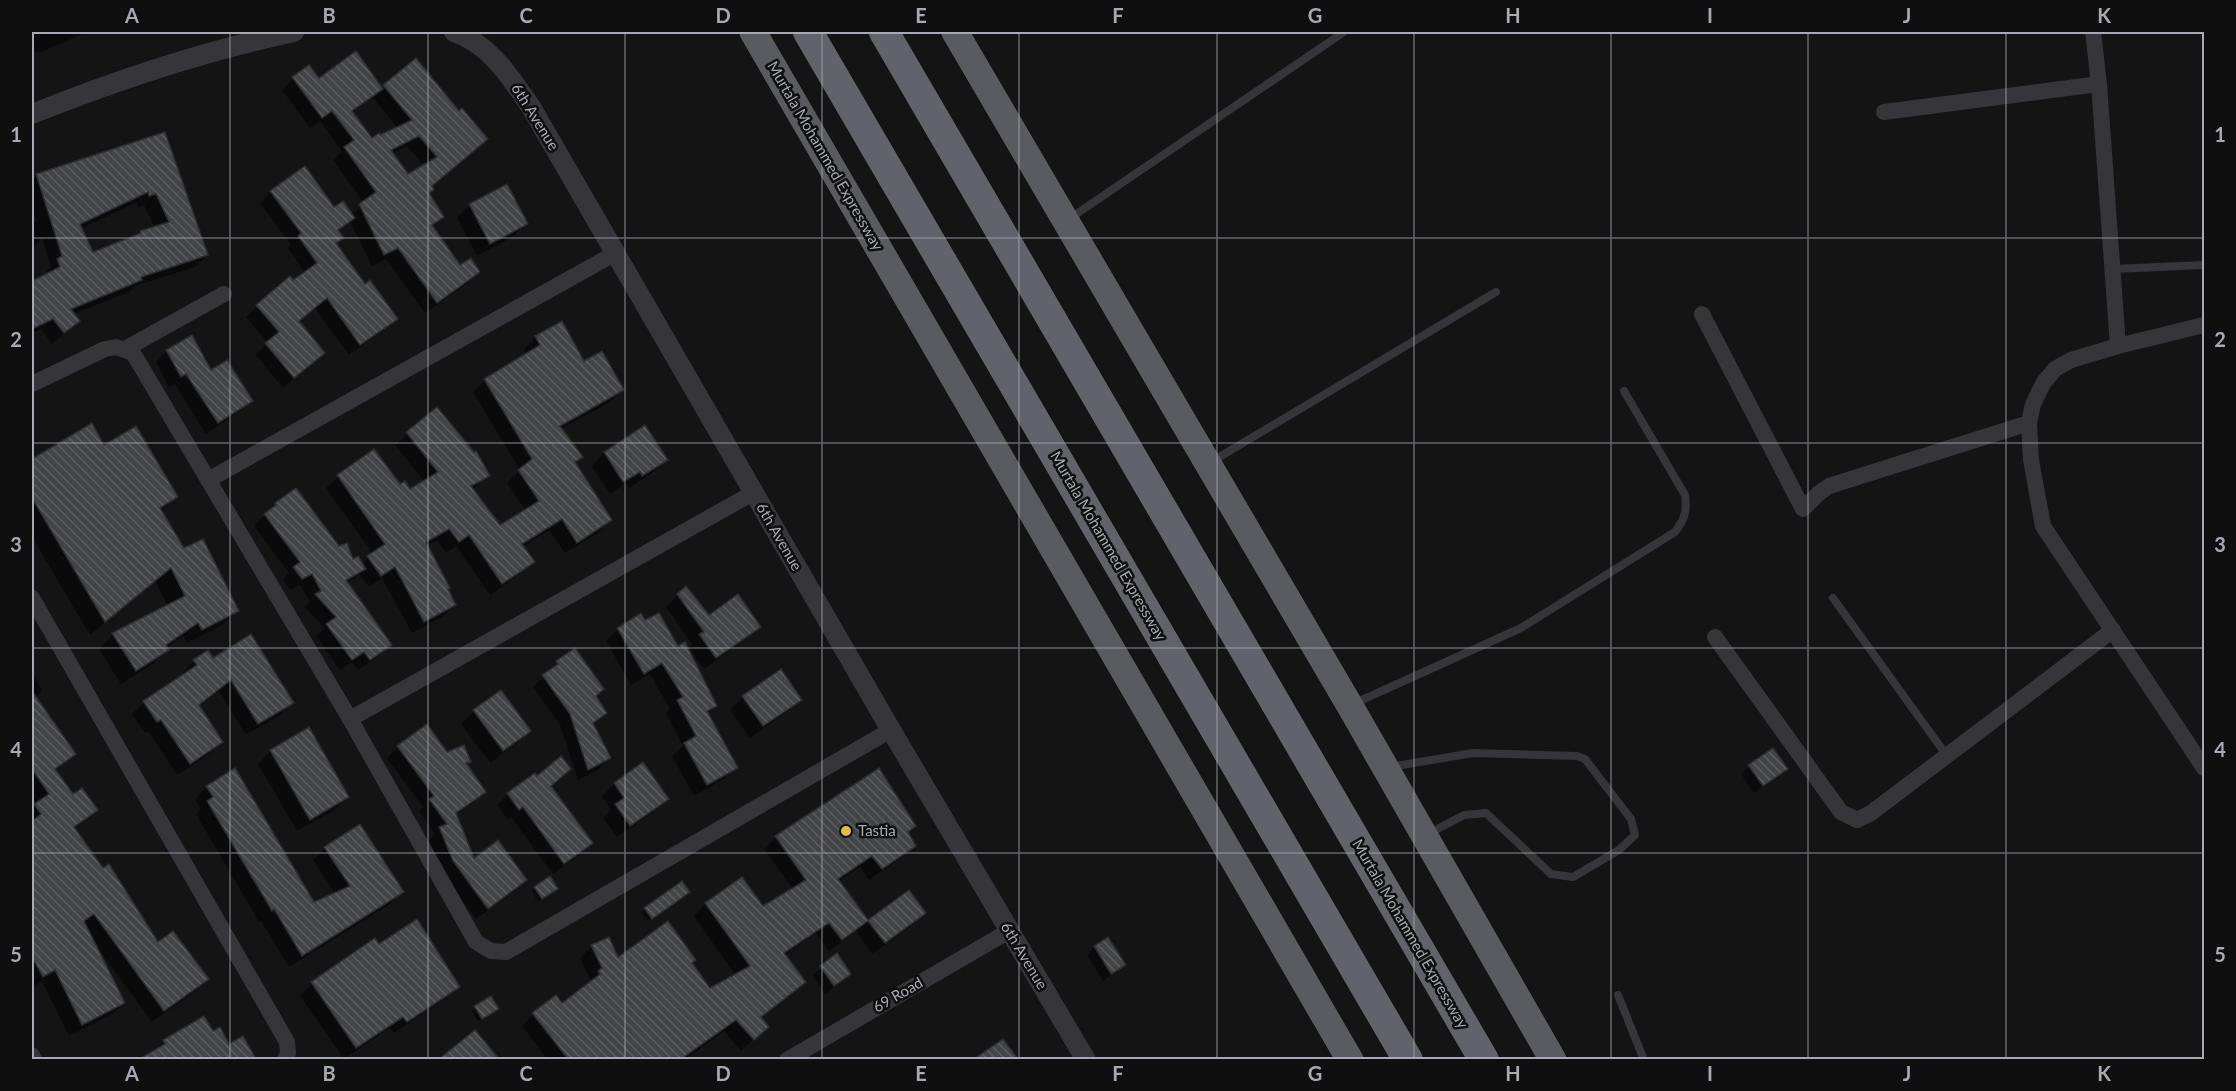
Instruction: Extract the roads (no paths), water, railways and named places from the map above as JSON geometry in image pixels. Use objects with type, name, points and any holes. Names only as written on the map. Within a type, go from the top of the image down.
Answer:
[{"type":"highway","name":"Murtala Mohammed Expressway","points":[[753,32],[1350,1059]]},
{"type":"highway","name":"Murtala Mohammed Expressway","points":[[808,32],[1408,1059]]},
{"type":"highway","name":"Murtala Mohammed Expressway","points":[[884,32],[1484,1059]]},
{"type":"highway","points":[[955,32],[1350,706],[1553,1059]]},
{"type":"highway","points":[[1293,961],[1313,1026],[1330,1059]]},
{"type":"street","points":[[32,114],[94,89],[180,61],[250,41],[294,32]]},
{"type":"street","name":"6th Avenue","points":[[454,32],[480,46],[500,63],[531,107],[891,730],[1086,1059]]},
{"type":"street","points":[[2093,32],[2099,84],[2118,346]]},
{"type":"street","points":[[1884,112],[2099,84]]},
{"type":"street","points":[[208,480],[614,254]]},
{"type":"street","points":[[125,349],[224,294]]},
{"type":"street","points":[[1702,314],[1803,509],[1829,486],[2029,423]]},
{"type":"street","points":[[2205,325],[2071,360],[2055,369],[2044,382],[2032,404],[2029,423],[2031,460],[2043,526],[2205,768]]},
{"type":"street","points":[[32,384],[105,349],[116,347],[133,353],[350,719],[476,942],[491,951],[506,952],[891,730]]},
{"type":"street","points":[[350,719],[753,493]]},
{"type":"street","points":[[32,598],[287,1042],[288,1053],[285,1059]]},
{"type":"street","points":[[1715,637],[1841,812],[1857,820],[1871,813],[2112,630]]},
{"type":"street","name":"69 Road","points":[[787,1059],[1009,931]]},
{"type":"street","points":[[32,1055],[34,1059]]},
{"type":"lane","points":[[1066,221],[1344,32]]},
{"type":"lane","points":[[2113,269],[2205,265]]},
{"type":"lane","points":[[1208,464],[1496,292]]},
{"type":"lane","points":[[1350,706],[1521,628],[1675,532],[1687,510],[1685,495],[1624,391]]},
{"type":"lane","points":[[1833,598],[1947,756]]},
{"type":"lane","points":[[1385,768],[1473,753],[1577,756],[1585,759],[1631,819],[1635,835],[1619,850],[1573,877],[1551,874],[1486,813],[1464,815],[1425,836]]},
{"type":"lane","points":[[1618,995],[1644,1059]]},
{"type":"place","name":"Tastia","points":[[846,831]]}]
